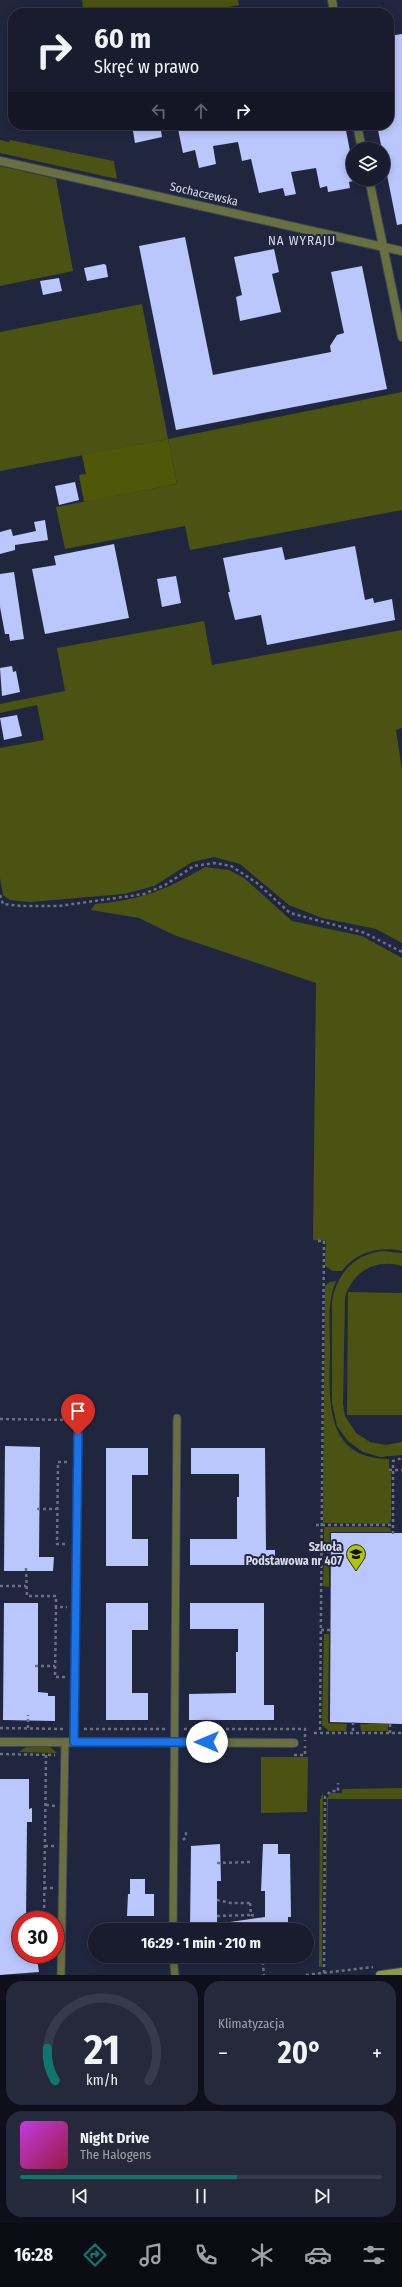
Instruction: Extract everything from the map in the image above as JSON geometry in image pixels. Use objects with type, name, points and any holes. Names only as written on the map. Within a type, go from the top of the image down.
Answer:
[{"type":"street","points":[[359,130],[361,142]]},
{"type":"street","name":"Sochaczewska","points":[[0,161],[402,251]]},
{"type":"street","points":[[370,186],[402,336]]},
{"type":"street","points":[[0,1742],[294,1743]]},
{"type":"street","points":[[380,1975],[402,1972]]},
{"type":"lane","points":[[173,1923],[177,1418]]},
{"type":"lane","points":[[74,1742],[78,1420]]},
{"type":"lane","points":[[61,1975],[65,1742]]},
{"type":"lane","points":[[174,1963],[175,1975]]},
{"type":"path","points":[[0,895],[3,904],[21,906],[59,906],[144,894],[165,885],[194,866],[215,863],[231,866],[257,883],[290,913],[365,933],[402,952]]},
{"type":"path","points":[[318,1241],[324,1242],[320,1733]]},
{"type":"path","points":[[0,1419],[78,1420]]},
{"type":"path","points":[[70,1420],[70,1427]]},
{"type":"path","points":[[69,1552],[69,1544],[57,1544],[57,1509],[58,1462],[70,1462],[70,1455]]},
{"type":"path","points":[[393,1534],[395,1514],[393,1461],[402,1458]]},
{"type":"path","points":[[389,1470],[402,1470]]},
{"type":"path","points":[[37,1509],[57,1509]]},
{"type":"path","points":[[316,1525],[393,1525]]},
{"type":"path","points":[[321,1552],[332,1552]]},
{"type":"path","points":[[26,1568],[27,1596],[56,1596],[55,1677],[67,1678]]},
{"type":"path","points":[[0,1586],[26,1586]]},
{"type":"path","points":[[56,1607],[68,1607],[68,1599]]},
{"type":"path","points":[[321,1630],[332,1630]]},
{"type":"path","points":[[35,1666],[55,1666]]},
{"type":"path","points":[[28,1715],[28,1728]]},
{"type":"path","points":[[0,1728],[66,1729],[67,1721]]},
{"type":"path","points":[[353,1722],[353,1733]]},
{"type":"path","points":[[390,1724],[390,1733]]},
{"type":"path","points":[[74,1729],[305,1729]]},
{"type":"path","points":[[314,1733],[402,1733]]},
{"type":"path","points":[[44,1911],[46,1755]]},
{"type":"path","points":[[324,1973],[325,1797],[331,1791],[338,1791],[338,1783]]},
{"type":"path","points":[[217,1862],[250,1862]]},
{"type":"path","points":[[217,1900],[231,1903],[250,1903],[251,1915]]},
{"type":"path","points":[[217,1916],[257,1916]]},
{"type":"path","points":[[182,1963],[182,1968]]},
{"type":"path","points":[[263,1963],[264,1975]]},
{"type":"path","points":[[306,1975],[375,1967]]},
{"type":"green space","points":[[82,0],[238,0],[239,5],[221,8],[83,8]]},
{"type":"green space","points":[[0,140],[9,142],[10,140],[114,161],[117,179],[0,153]]},
{"type":"green space","points":[[0,166],[56,179],[73,271],[0,286]]},
{"type":"green space","points":[[142,304],[168,439],[0,471],[0,332]]},
{"type":"green space","points":[[402,392],[402,510],[190,550],[185,526],[65,549],[56,507],[177,484],[168,439]]},
{"type":"green space","points":[[168,439],[177,484],[84,502],[79,475],[86,474],[82,455]]},
{"type":"green space","points":[[204,621],[212,665],[402,630],[402,728],[396,730],[402,770],[402,943],[376,929],[322,918],[289,905],[240,864],[214,857],[192,862],[154,886],[124,894],[30,902],[10,900],[3,895],[0,878],[0,748],[44,740],[37,705],[0,713],[0,704],[65,691],[57,648]]},
{"type":"green space","points":[[205,867],[229,870],[244,878],[292,921],[362,936],[402,958],[402,1251],[385,1249],[369,1252],[354,1259],[342,1271],[333,1271],[325,1266],[326,1241],[313,1240],[316,983],[174,935],[139,918],[91,910],[95,904],[126,900],[153,893],[178,882]]},
{"type":"green space","points":[[382,1251],[402,1253],[402,1266],[383,1264],[375,1265],[367,1269],[354,1280],[345,1297],[343,1405],[345,1416],[356,1433],[370,1442],[386,1445],[402,1442],[402,1455],[380,1457],[363,1452],[348,1441],[337,1426],[332,1403],[332,1302],[338,1283],[348,1268],[363,1256]]},
{"type":"green space","points":[[336,1281],[330,1305],[330,1384],[334,1421],[340,1436],[351,1448],[367,1456],[389,1459],[389,1472],[391,1472],[391,1520],[389,1524],[323,1523],[325,1286],[330,1282]]},
{"type":"green space","points":[[348,1292],[402,1293],[402,1415],[347,1415]]},
{"type":"green space","points":[[324,1527],[386,1527],[390,1528],[391,1532],[330,1532],[329,1549],[324,1549]]},
{"type":"green space","points":[[324,1556],[329,1556],[329,1587],[323,1586]]},
{"type":"green space","points":[[324,1634],[329,1634],[328,1723],[347,1724],[346,1731],[329,1731],[322,1725]]},
{"type":"green space","points":[[360,1724],[388,1724],[388,1731],[361,1731]]},
{"type":"green space","points":[[26,1747],[50,1747],[57,1753],[19,1752]]},
{"type":"green space","points":[[261,1757],[308,1757],[307,1812],[261,1813]]},
{"type":"green space","points":[[402,1788],[402,1799],[328,1799],[325,1962],[327,1798],[331,1793],[342,1793],[342,1789]]},
{"type":"green space","points":[[323,1792],[322,1967],[319,1967],[320,1800]]},
{"type":"building","points":[[402,34],[402,224],[397,225],[389,186],[390,142],[380,142],[378,130],[394,130],[394,35]]},
{"type":"building","points":[[133,130],[161,130],[162,137],[135,143]]},
{"type":"building","points":[[178,130],[346,130],[348,142],[346,142],[346,186],[350,186],[350,188],[328,192],[327,186],[320,188],[316,168],[291,172],[296,194],[285,196],[283,188],[259,193],[251,159],[242,161],[238,142],[213,146],[216,164],[199,168],[195,150],[183,153]]},
{"type":"building","points":[[185,237],[213,375],[331,352],[330,346],[337,335],[344,333],[331,272],[362,266],[387,389],[176,430],[139,246]]},
{"type":"building","points":[[274,249],[279,272],[272,274],[281,312],[240,321],[236,297],[242,295],[234,257]]},
{"type":"building","points":[[104,264],[106,265],[108,277],[87,281],[84,268]]},
{"type":"building","points":[[59,278],[62,291],[43,295],[40,281]]},
{"type":"building","points":[[75,482],[79,500],[59,505],[55,486]]},
{"type":"building","points":[[45,520],[48,540],[15,545],[15,550],[0,554],[0,532],[11,529],[13,536],[36,531],[34,522]]},
{"type":"building","points":[[114,544],[129,618],[45,634],[32,569],[56,565],[54,556]]},
{"type":"building","points":[[355,546],[365,600],[373,598],[374,603],[392,599],[395,620],[267,645],[261,615],[235,620],[228,592],[230,592],[223,558],[282,547],[285,560]]},
{"type":"building","points":[[14,572],[24,639],[10,641],[9,634],[5,634],[0,607],[0,574]]},
{"type":"building","points":[[176,576],[181,603],[162,607],[157,579]]},
{"type":"building","points":[[12,666],[13,672],[16,671],[20,692],[2,696],[0,668]]},
{"type":"building","points":[[17,715],[22,736],[4,740],[0,718]]},
{"type":"building","points":[[5,1446],[40,1447],[39,1557],[54,1557],[53,1571],[4,1571]]},
{"type":"building","points":[[106,1448],[148,1448],[148,1475],[132,1475],[132,1539],[148,1539],[148,1566],[106,1566]]},
{"type":"building","points":[[191,1448],[265,1448],[266,1550],[275,1550],[275,1565],[190,1565],[190,1539],[237,1539],[237,1497],[239,1497],[239,1474],[191,1474]]},
{"type":"building","points":[[331,1533],[402,1533],[402,1724],[330,1722]]},
{"type":"building","points":[[4,1603],[38,1603],[38,1692],[48,1693],[48,1696],[55,1696],[55,1721],[3,1720]]},
{"type":"building","points":[[106,1603],[148,1603],[148,1630],[132,1630],[132,1693],[148,1693],[148,1720],[106,1720]]},
{"type":"building","points":[[190,1603],[264,1603],[264,1705],[274,1705],[274,1720],[189,1720],[189,1694],[236,1693],[236,1652],[238,1652],[238,1629],[190,1629]]},
{"type":"building","points":[[0,1779],[29,1779],[29,1809],[32,1808],[32,1822],[27,1822],[26,1911],[12,1911],[12,1963],[38,1963],[39,1972],[0,1975]]},
{"type":"building","points":[[220,1844],[221,1881],[217,1881],[217,1923],[190,1923],[191,1846]]},
{"type":"building","points":[[263,1844],[278,1844],[278,1854],[290,1854],[291,1917],[288,1917],[288,1923],[223,1923],[265,1917],[265,1891],[261,1891]]},
{"type":"building","points":[[130,1879],[145,1879],[145,1894],[154,1894],[154,1916],[127,1916],[128,1894],[130,1894]]},
{"type":"place","name":"Szkoła Podstawowa nr 407","points":[[356,1571]]},
{"type":"district","name":"NA WYRAJU","points":[[302,240]]},
{"type":"route","points":[[78,1435],[74,1742],[207,1742]]}]
